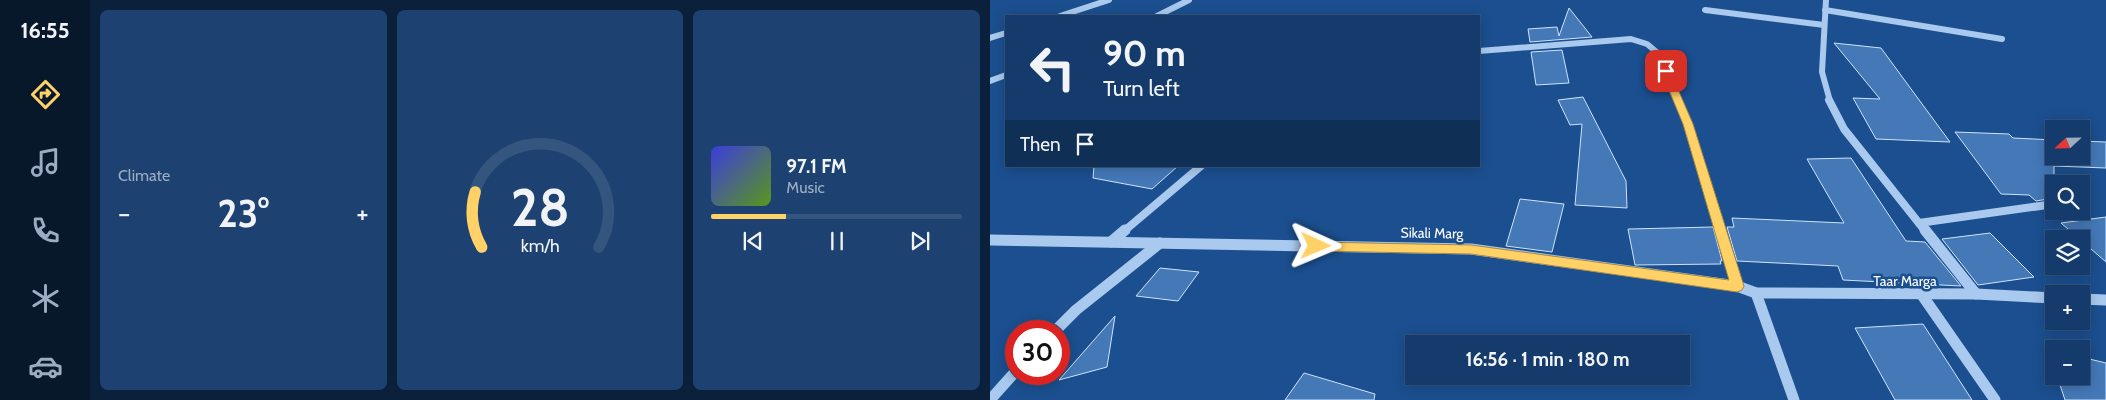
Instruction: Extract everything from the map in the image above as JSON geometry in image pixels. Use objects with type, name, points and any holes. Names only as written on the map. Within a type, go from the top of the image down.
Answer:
[{"type":"street","points":[[1063,15],[1109,0]]},
{"type":"street","points":[[1159,15],[1189,0]]},
{"type":"street","points":[[1826,0],[1822,72],[1828,98],[1844,129],[1976,294]]},
{"type":"street","points":[[1705,10],[1824,25]]},
{"type":"street","points":[[1825,10],[2002,39]]},
{"type":"street","points":[[990,38],[1005,33]]},
{"type":"street","points":[[1480,51],[1631,39],[1647,44],[1659,54],[1688,124],[1737,286]]},
{"type":"street","points":[[990,81],[1005,75]]},
{"type":"street","points":[[1111,242],[1199,167]]},
{"type":"street","points":[[1918,223],[2045,205]]},
{"type":"street","name":"Sikali Marg","points":[[990,240],[1471,249],[1737,286],[1756,293]]},
{"type":"street","points":[[1066,320],[1076,310],[1160,243]]},
{"type":"street","points":[[1756,293],[1794,400]]},
{"type":"street","name":"Taar Marga","points":[[1756,293],[1976,294],[2045,298]]},
{"type":"street","points":[[1922,295],[1995,400]]},
{"type":"street","points":[[2090,299],[2106,300]]},
{"type":"street","points":[[990,400],[1005,382]]},
{"type":"building","points":[[1569,8],[1592,37],[1530,42],[1528,29],[1557,27],[1559,36]]},
{"type":"building","points":[[1834,43],[1881,48],[1950,142],[1876,139],[1853,98],[1880,99]]},
{"type":"building","points":[[1562,50],[1569,83],[1536,85],[1531,52]]},
{"type":"building","points":[[1583,97],[1626,181],[1627,208],[1575,205],[1582,124],[1570,125],[1558,100]]},
{"type":"building","points":[[1955,132],[2009,134],[2013,138],[2045,140],[2045,165],[2090,165],[2090,141],[2106,142],[2106,168],[2054,166],[2054,175],[2045,175],[2045,200],[2036,201],[2029,195],[2001,194]]},
{"type":"building","points":[[1851,158],[1906,241],[1925,242],[1961,286],[1843,280],[1838,266],[1737,261],[1727,227],[1734,227],[1732,218],[1844,223],[1807,159]]},
{"type":"building","points":[[1094,167],[1177,167],[1152,189],[1093,178]]},
{"type":"building","points":[[1520,199],[1564,204],[1552,252],[1506,246]]},
{"type":"building","points":[[2106,217],[2106,262],[2090,248],[2090,230],[2069,230],[2061,223]]},
{"type":"building","points":[[1713,227],[1722,261],[1720,261],[1721,264],[1635,265],[1628,229]]},
{"type":"building","points":[[1990,233],[2034,277],[1978,285],[1942,239]]},
{"type":"building","points":[[1160,268],[1199,272],[1178,301],[1136,296]]},
{"type":"building","points":[[1115,316],[1107,367],[1070,377],[1070,367]]},
{"type":"building","points":[[1923,324],[1972,400],[1895,400],[1855,328]]},
{"type":"building","points":[[2090,359],[2106,363],[2106,400],[2065,400],[2060,385],[2090,385]]},
{"type":"building","points":[[1304,373],[1375,394],[1374,400],[1285,400]]},
{"type":"route","points":[[1316,246],[1471,249],[1737,286],[1688,124],[1666,71]]}]
